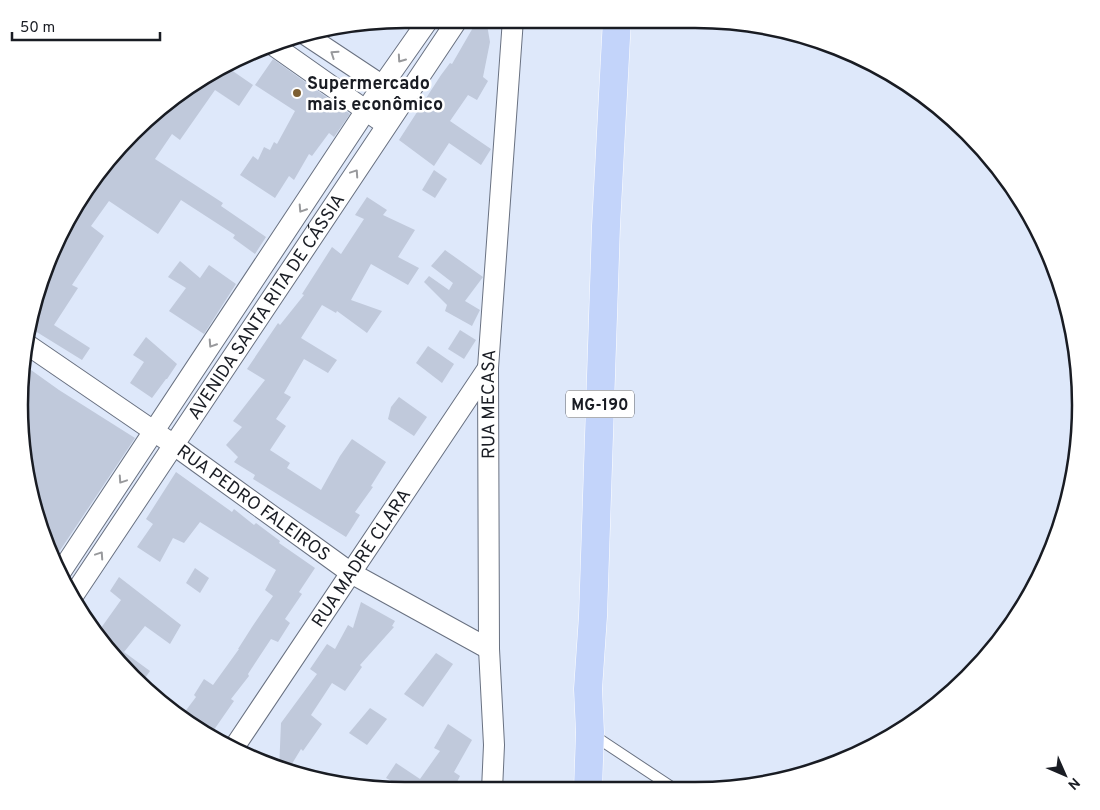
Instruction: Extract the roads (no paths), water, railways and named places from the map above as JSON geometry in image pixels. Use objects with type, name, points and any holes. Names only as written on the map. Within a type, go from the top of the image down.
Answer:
[{"type":"main road","name":"MG-190","points":[[588,782],[590,732],[588,689],[593,616],[606,226],[617,28]]},
{"type":"street","name":"AVENIDA SANTA RITA DE CÁSSIA","points":[[64,567],[382,86],[423,28]]},
{"type":"street","name":"AVENIDA SANTA RITA DE CÁSSIA","points":[[76,591],[452,28]]},
{"type":"street","name":"RUA MECASA","points":[[490,782],[494,715],[489,648],[488,368],[512,28]]},
{"type":"street","points":[[312,39],[404,100]]},
{"type":"street","points":[[279,50],[387,125]]},
{"type":"street","name":"RUA PEDRO FALEIROS","points":[[32,348],[174,445],[351,574],[489,648]]},
{"type":"street","name":"RUA MADRE CLARA","points":[[237,743],[488,368]]},
{"type":"lane","points":[[590,732],[664,782]]},
{"type":"place","name":"Supermercado mais econômico","points":[[297,93]]}]
